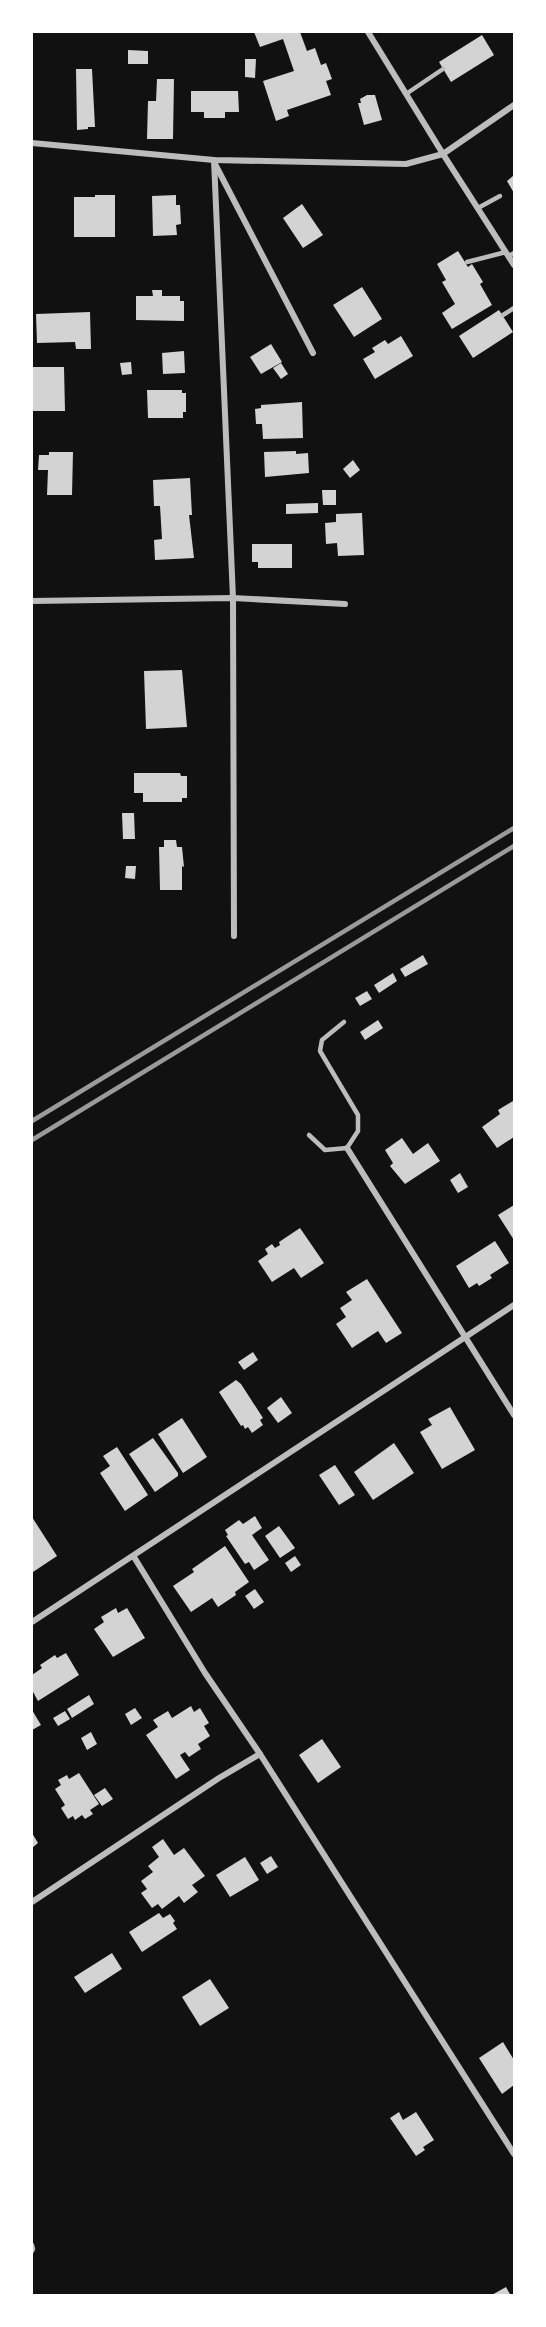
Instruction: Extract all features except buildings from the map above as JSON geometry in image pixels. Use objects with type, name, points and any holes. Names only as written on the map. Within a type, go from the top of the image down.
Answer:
[{"type":"street","points":[[368,32],[442,154],[510,254],[514,265]]},
{"type":"street","points":[[32,143],[214,160],[406,164],[442,154],[514,105]]},
{"type":"street","points":[[214,160],[313,353]]},
{"type":"street","points":[[214,160],[233,598],[234,936]]},
{"type":"street","points":[[32,601],[233,598],[345,604]]},
{"type":"street","points":[[347,1148],[514,1415]]},
{"type":"street","points":[[32,1622],[514,1305]]},
{"type":"street","points":[[134,1557],[205,1673],[260,1754],[514,2154]]},
{"type":"street","points":[[32,1902],[219,1778],[260,1754]]},
{"type":"street","points":[[507,2143],[514,2138]]},
{"type":"lane","points":[[406,94],[443,69]]},
{"type":"lane","points":[[478,208],[500,196]]},
{"type":"lane","points":[[467,262],[510,254]]},
{"type":"lane","points":[[503,315],[514,308]]},
{"type":"lane","points":[[309,1135],[325,1150],[347,1148],[358,1131],[358,1115],[320,1051],[322,1040],[344,1022]]},
{"type":"lane","points":[[32,2245],[32,2251]]},
{"type":"railway","points":[[32,1121],[514,828]]},
{"type":"railway","points":[[32,1140],[514,846]]}]
